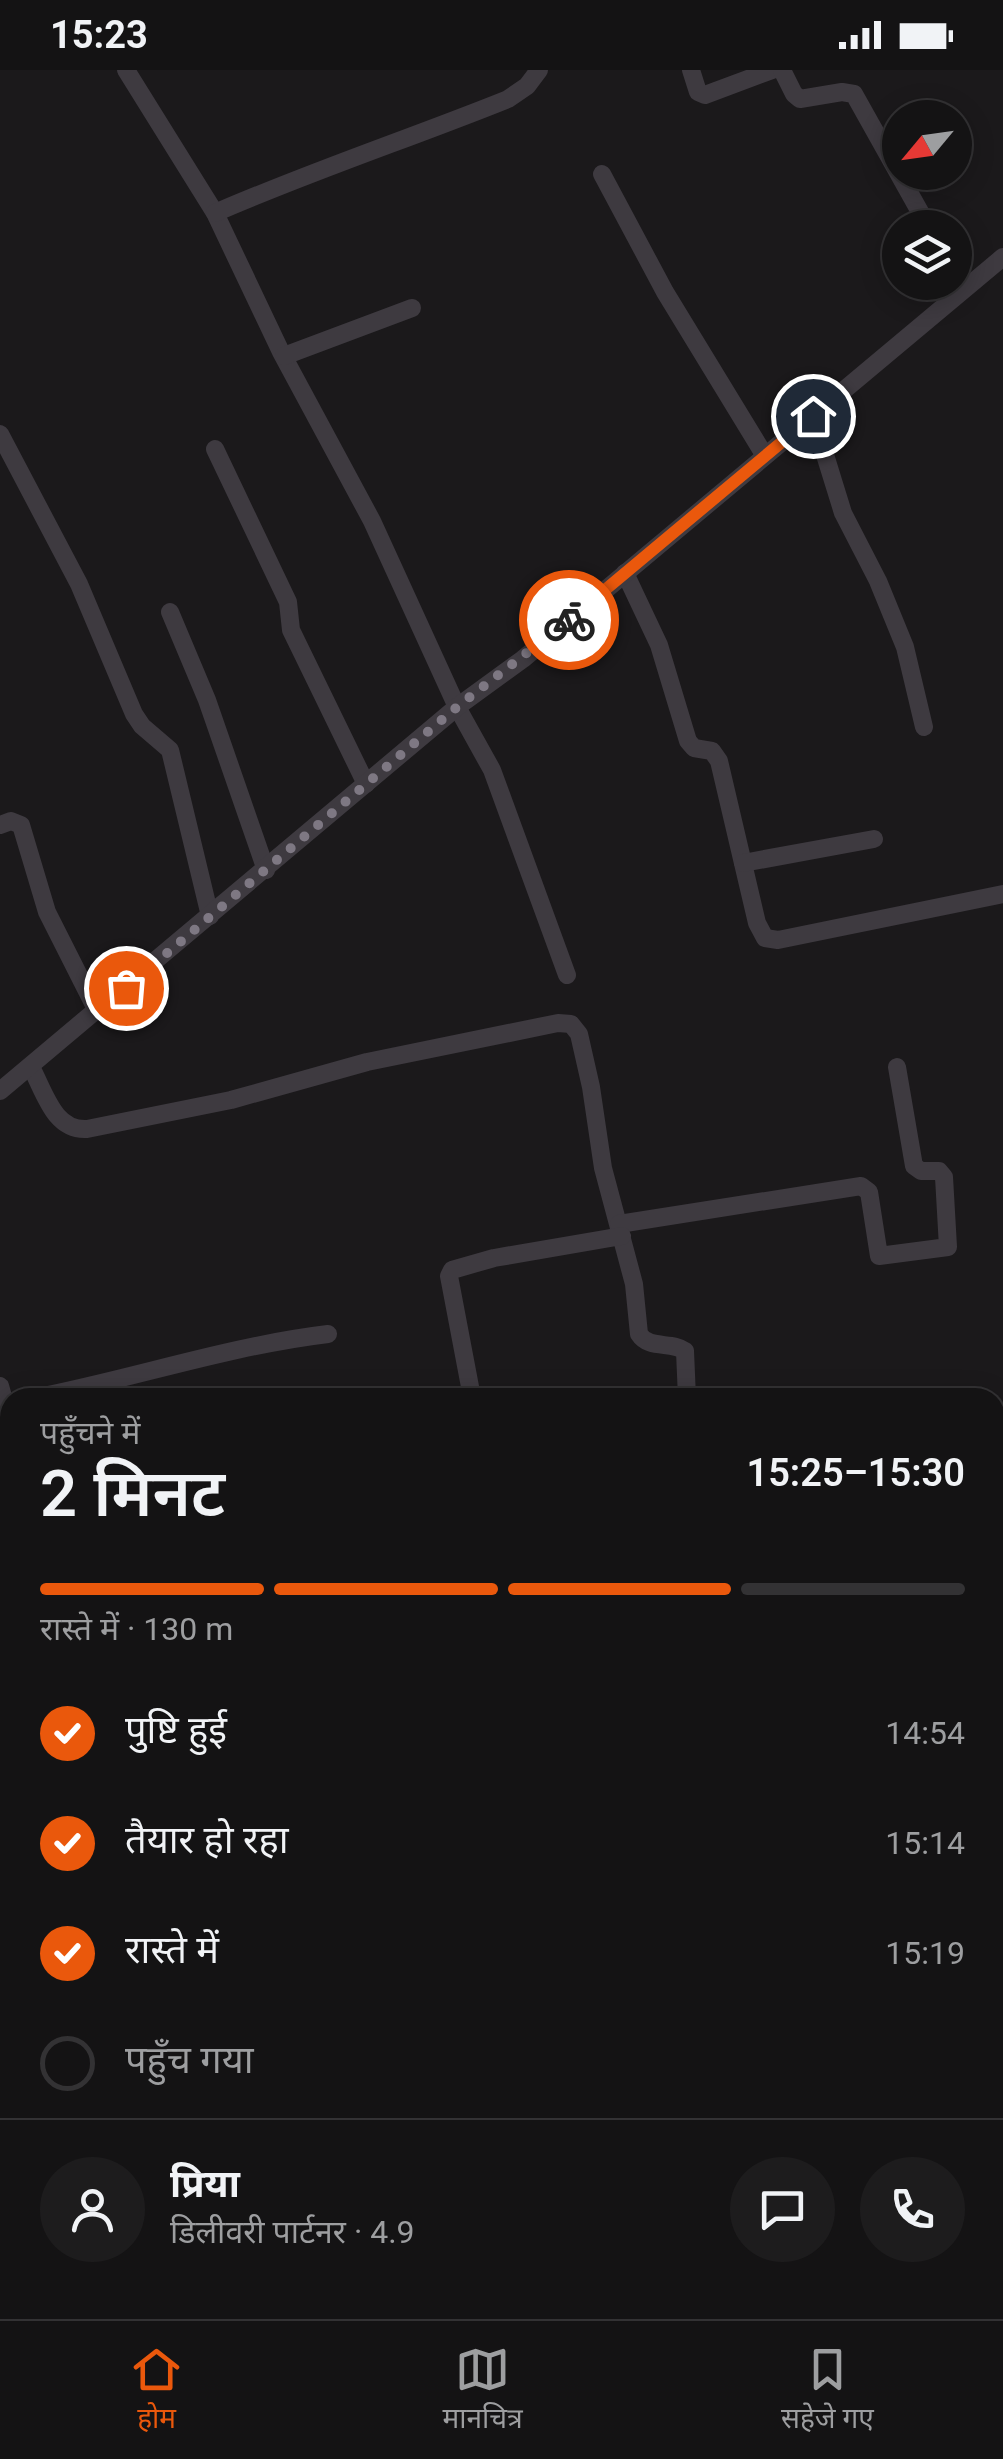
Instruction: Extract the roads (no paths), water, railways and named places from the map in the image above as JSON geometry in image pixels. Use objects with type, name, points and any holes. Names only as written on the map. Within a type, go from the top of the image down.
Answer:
[{"type":"street","points":[[126,70],[215,214],[284,356],[372,521],[457,707],[492,770],[567,975]]},
{"type":"street","points":[[215,214],[282,184],[508,99],[527,86],[540,70]]},
{"type":"street","points":[[691,70],[698,92],[704,96],[772,70]]},
{"type":"street","points":[[782,70],[798,98],[854,94],[919,210]]},
{"type":"street","points":[[602,174],[666,292],[765,456]]},
{"type":"street","points":[[972,275],[1003,257]]},
{"type":"street","points":[[0,1091],[457,707],[625,574],[813,416],[940,300]]},
{"type":"street","points":[[284,356],[412,308]]},
{"type":"street","points":[[813,416],[843,513],[905,646],[924,727]]},
{"type":"street","points":[[0,434],[78,584],[134,714],[170,750],[210,916]]},
{"type":"street","points":[[215,448],[288,602],[290,630],[366,784]]},
{"type":"street","points":[[625,574],[659,645],[688,741],[694,748],[714,753],[719,761],[759,931],[769,940],[1003,894]]},
{"type":"street","points":[[170,612],[207,700],[266,870]]},
{"type":"street","points":[[0,825],[11,821],[22,826],[47,912],[97,1011]]},
{"type":"street","points":[[743,863],[874,839]]},
{"type":"street","points":[[31,1067],[60,1121],[75,1130],[88,1130],[231,1100],[367,1062],[558,1023],[571,1024],[579,1034],[592,1087],[603,1168],[634,1284],[639,1334],[648,1342],[685,1351],[687,1388]]},
{"type":"street","points":[[470,1388],[449,1276],[452,1270],[620,1230],[861,1186],[870,1192],[878,1256],[948,1247],[944,1177],[939,1170],[921,1171],[914,1166],[897,1067]]},
{"type":"street","points":[[88,1388],[275,1340],[328,1334]]}]
